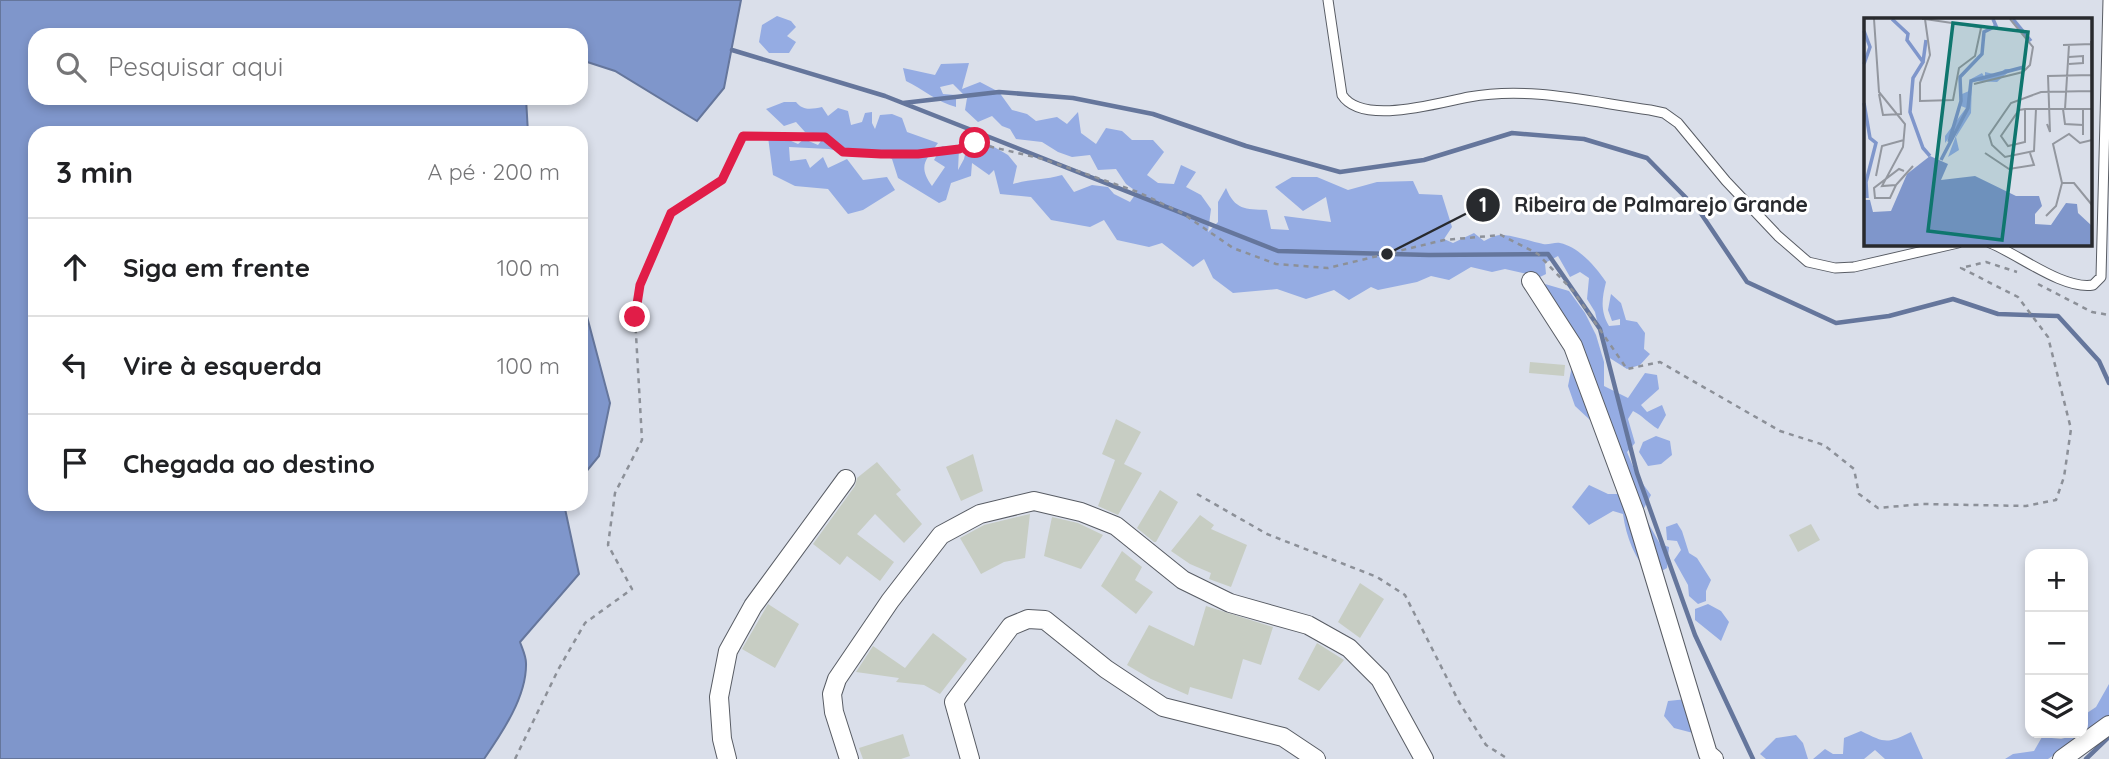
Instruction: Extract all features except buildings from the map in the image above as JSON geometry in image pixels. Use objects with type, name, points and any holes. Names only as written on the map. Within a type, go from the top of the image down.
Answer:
[{"type":"street","points":[[1531,281],[1573,346],[1635,513],[1708,754],[1714,759]]},
{"type":"street","points":[[727,759],[722,738],[719,697],[728,652],[753,606],[846,479]]},
{"type":"street","points":[[849,759],[834,712],[832,694],[836,679],[890,601],[941,535],[980,514],[1034,500],[1081,512],[1116,526],[1183,580],[1230,603],[1308,625],[1349,648],[1380,679],[1424,759]]},
{"type":"street","points":[[970,759],[954,702],[1011,626],[1028,619],[1045,620],[1106,669],[1163,707],[1283,737],[1316,759]]},
{"type":"street","points":[[2062,759],[2109,724]]},
{"type":"lane","points":[[1328,0],[1342,95],[1347,103],[1358,109],[1377,112],[1475,96],[1539,93],[1664,113],[1678,123],[1726,181],[1778,236],[1808,262],[1835,268],[1854,268],[1950,245]]},
{"type":"lane","points":[[1994,245],[2028,264],[2077,284],[2093,285],[2101,277],[2108,0]]},
{"type":"path","points":[[515,759],[558,670],[585,623],[632,589],[608,545],[615,493],[642,440],[635,317],[640,285],[671,213],[722,180],[743,136],[825,137],[843,152],[881,154],[918,154],[959,149],[975,143],[1043,159],[1138,192],[1182,213],[1233,248],[1276,264],[1328,268],[1444,240],[1501,235],[1538,254],[1574,292],[1628,369],[1660,362],[1780,431],[1824,445],[1854,469],[1859,494],[1878,508],[1923,504],[2026,506],[2056,500],[2064,477],[2071,429],[2048,337],[2018,297],[1961,268],[1986,262],[2021,274]]},
{"type":"path","points":[[2032,280],[2092,312],[2109,315]]},
{"type":"path","points":[[1196,494],[1267,534],[1377,577],[1405,595],[1459,702],[1486,745],[1508,759]]},
{"type":"shaded area","points":[[0,0],[741,0],[724,88],[697,121],[615,71],[588,62],[588,28],[28,28],[28,105],[526,105],[528,126],[28,126],[28,511],[566,511],[579,574],[520,642],[526,663],[518,701],[484,759],[0,759]]},
{"type":"shaded area","points":[[777,16],[791,21],[796,27],[787,36],[796,42],[789,53],[769,53],[759,42],[762,25]]},
{"type":"shaded area","points":[[969,63],[962,89],[980,82],[999,92],[1012,110],[1027,114],[1036,121],[1057,117],[1067,124],[1078,112],[1081,133],[1096,144],[1106,128],[1122,131],[1132,140],[1153,140],[1164,152],[1147,175],[1158,183],[1174,184],[1181,165],[1196,172],[1186,187],[1201,195],[1211,209],[1208,232],[1218,222],[1218,202],[1226,188],[1233,201],[1242,207],[1267,210],[1271,229],[1289,230],[1284,216],[1331,222],[1326,197],[1303,211],[1275,187],[1292,177],[1317,177],[1348,190],[1377,182],[1413,181],[1419,194],[1442,195],[1452,227],[1444,239],[1453,243],[1474,233],[1484,241],[1504,235],[1543,244],[1567,245],[1586,258],[1606,282],[1603,304],[1609,326],[1620,325],[1620,319],[1612,321],[1608,310],[1611,294],[1621,303],[1626,320],[1637,322],[1645,333],[1644,349],[1650,354],[1640,365],[1627,369],[1605,355],[1595,312],[1587,299],[1589,278],[1580,272],[1570,277],[1558,256],[1545,263],[1546,274],[1540,277],[1505,269],[1492,272],[1471,267],[1449,280],[1431,276],[1417,282],[1378,290],[1371,287],[1349,300],[1334,290],[1306,299],[1277,289],[1233,293],[1213,278],[1204,259],[1193,267],[1162,243],[1149,247],[1117,240],[1104,220],[1090,227],[1051,220],[1031,197],[1000,194],[994,170],[989,175],[972,163],[971,176],[951,183],[946,200],[939,203],[898,178],[892,159],[881,154],[864,157],[829,149],[789,147],[790,161],[806,159],[810,168],[823,157],[828,168],[847,159],[863,180],[887,177],[895,190],[863,210],[848,214],[828,189],[795,186],[773,175],[768,137],[782,137],[798,144],[804,139],[818,145],[824,137],[821,134],[805,132],[796,122],[784,126],[766,109],[784,102],[796,102],[805,108],[822,107],[828,116],[838,108],[848,111],[851,125],[862,122],[865,113],[872,112],[875,129],[880,115],[892,114],[902,118],[907,132],[938,143],[924,168],[932,186],[945,167],[934,160],[942,146],[959,149],[958,170],[966,150],[975,143],[980,156],[989,144],[1008,155],[1017,166],[1013,184],[1062,175],[1074,192],[1092,185],[1108,187],[1114,194],[1130,202],[1137,192],[1126,184],[1116,169],[1098,170],[1090,155],[1072,157],[1042,142],[1016,139],[1010,129],[1002,126],[992,116],[978,122],[965,110],[967,98],[953,84],[940,87],[943,94],[956,95],[956,107],[906,81],[903,68],[935,75],[941,64]]},
{"type":"shaded area","points":[[1545,284],[1569,291],[1585,313],[1596,335],[1604,362],[1604,386],[1628,398],[1645,373],[1657,375],[1659,389],[1641,405],[1647,412],[1662,405],[1666,415],[1658,429],[1633,411],[1628,419],[1635,443],[1627,452],[1637,476],[1651,495],[1642,512],[1660,544],[1669,547],[1667,568],[1651,577],[1632,547],[1623,514],[1613,511],[1589,525],[1572,507],[1589,485],[1608,494],[1622,494],[1610,431],[1590,420],[1575,406],[1568,386],[1572,366]]},
{"type":"shaded area","points":[[588,320],[610,403],[599,456],[588,469]]},
{"type":"shaded area","points":[[1656,436],[1670,441],[1672,455],[1661,464],[1648,466],[1639,452],[1643,442]]},
{"type":"shaded area","points":[[1677,523],[1689,553],[1697,558],[1711,580],[1706,591],[1706,601],[1698,604],[1689,596],[1688,585],[1674,560],[1681,550],[1677,541],[1667,540],[1666,527]]},
{"type":"shaded area","points":[[1708,604],[1721,611],[1729,622],[1721,641],[1695,620],[1695,609]]},
{"type":"shaded area","points":[[2109,684],[2109,717],[2088,731],[2088,712],[2096,707]]},
{"type":"shaded area","points":[[1698,691],[1704,705],[1706,722],[1693,733],[1674,728],[1664,716],[1668,701],[1687,699]]},
{"type":"shaded area","points":[[1861,731],[1886,740],[1911,732],[1923,759],[1885,759],[1875,750],[1864,759],[1813,759],[1825,749],[1833,754],[1843,754],[1844,738]]},
{"type":"shaded area","points":[[1796,735],[1803,743],[1808,759],[1766,759],[1760,754],[1776,738]]},
{"type":"shaded area","points":[[2041,738],[2078,738],[2048,759],[2005,759],[2013,754],[2034,751]]},
{"type":"waterway","points":[[732,50],[885,96],[1278,251],[1429,255],[1548,254],[1600,329],[1637,473],[1695,635],[1753,759]]},
{"type":"waterway","points":[[903,103],[999,92],[1073,98],[1153,114],[1246,146],[1340,172],[1424,160],[1512,133],[1584,139],[1647,158],[1700,212],[1747,282],[1836,323],[1889,316],[1953,299],[1998,314],[2058,316],[2099,361],[2109,383]]},
{"type":"waterway","points":[[2086,759],[2109,737]]},
{"type":"place","name":"Ribeira de Palmarejo Grande","points":[[1387,254]]},
{"type":"route","points":[[635,317],[640,285],[671,213],[722,180],[743,136],[825,137],[843,152],[881,154],[918,154],[959,149],[975,143]]}]
